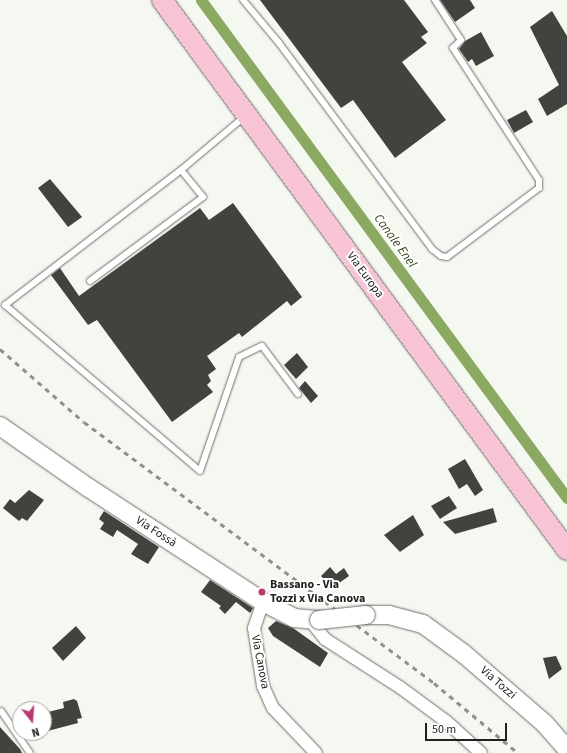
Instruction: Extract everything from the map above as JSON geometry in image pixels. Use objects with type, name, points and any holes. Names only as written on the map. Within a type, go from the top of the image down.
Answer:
[{"type":"main road","name":"Via Europa","points":[[162,0],[567,550]]},
{"type":"main road","name":"Via Fossà","points":[[0,426],[89,488],[263,602],[294,618],[314,619],[366,615]]},
{"type":"main road","name":"Via Tozzi","points":[[366,615],[389,614],[423,624],[464,654],[545,724],[567,749]]},
{"type":"street","name":"Via Canova","points":[[263,602],[254,628],[263,686],[273,708],[316,753]]},
{"type":"street","points":[[314,619],[325,639],[401,688],[447,722],[481,753]]},
{"type":"lane","points":[[243,0],[279,43],[432,249],[441,256],[447,257],[539,188],[539,180],[453,48],[461,40],[435,0]]},
{"type":"lane","points":[[247,115],[181,170],[6,305],[200,472],[239,357],[262,346],[298,394]]},
{"type":"lane","points":[[90,281],[203,197],[181,170]]},
{"type":"lane","points":[[1,711],[30,753]]},
{"type":"building","points":[[260,0],[404,0],[428,32],[421,37],[427,43],[402,62],[446,120],[395,158],[353,100],[341,108]]},
{"type":"building","points":[[440,0],[470,0],[475,8],[455,22]]},
{"type":"building","points":[[552,11],[567,36],[567,104],[547,116],[538,99],[559,85],[530,27]]},
{"type":"building","points":[[481,32],[494,56],[476,66],[472,59],[468,62],[459,49],[465,41]]},
{"type":"building","points":[[526,110],[533,122],[514,133],[507,120]]},
{"type":"building","points":[[50,179],[82,217],[68,227],[38,188]]},
{"type":"building","points":[[233,203],[302,297],[291,306],[287,301],[242,337],[239,333],[207,356],[216,369],[208,375],[211,381],[207,385],[213,392],[172,422],[97,320],[88,325],[51,275],[60,268],[79,296],[200,208],[209,220]]},
{"type":"building","points":[[297,353],[308,367],[296,379],[284,365]]},
{"type":"building","points":[[305,381],[318,396],[311,403],[299,388]]},
{"type":"building","points":[[465,459],[483,490],[475,496],[467,484],[459,489],[448,469]]},
{"type":"building","points":[[29,490],[44,500],[27,521],[22,518],[19,521],[3,508],[10,499],[15,503]]},
{"type":"building","points":[[449,496],[457,508],[440,519],[431,506]]},
{"type":"building","points":[[493,508],[497,522],[455,534],[443,522]]},
{"type":"building","points":[[104,511],[159,547],[148,564],[131,554],[138,544],[117,530],[113,537],[100,529],[104,523],[99,519]]},
{"type":"building","points":[[413,515],[424,535],[400,552],[384,535]]},
{"type":"building","points":[[330,567],[336,574],[344,568],[349,576],[332,588],[321,576]]},
{"type":"building","points":[[210,580],[253,608],[250,613],[236,602],[225,614],[219,608],[221,606],[201,592]]},
{"type":"building","points":[[276,621],[293,628],[328,653],[320,667],[273,636],[268,628]]},
{"type":"building","points":[[76,626],[86,638],[63,661],[52,648]]},
{"type":"building","points":[[556,656],[562,669],[549,679],[543,658]]},
{"type":"building","points":[[74,699],[77,701],[82,718],[77,719],[78,723],[52,730],[52,711],[64,708],[63,702]]},
{"type":"building","points":[[0,727],[22,753],[0,753]]},
{"type":"waterway","name":"Canale Enel","points":[[201,0],[567,498]]},
{"type":"railway","points":[[0,349],[84,422],[434,683],[518,753]]},
{"type":"place","name":"Bassano - Via Tozzi x Via Canova","points":[[262,592]]}]
